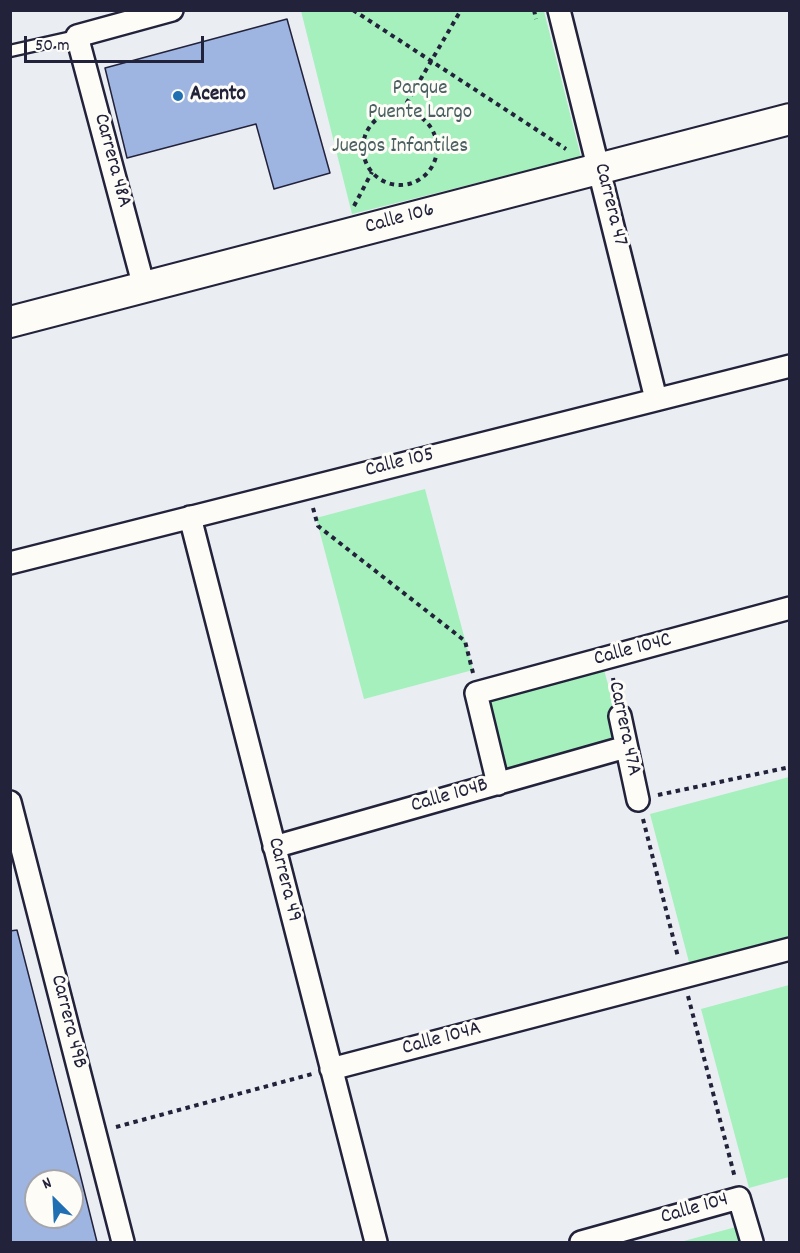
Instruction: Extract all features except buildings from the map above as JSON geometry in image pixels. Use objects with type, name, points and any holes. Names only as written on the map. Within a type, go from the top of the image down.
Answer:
[{"type":"street","points":[[77,36],[172,10]]},
{"type":"street","name":"Carrera 47","points":[[559,10],[656,399]]},
{"type":"street","name":"Carrera 48A","points":[[77,36],[144,287]]},
{"type":"street","name":"Calle 106","points":[[10,322],[789,119]]},
{"type":"street","name":"Calle 105","points":[[10,562],[789,366]]},
{"type":"street","name":"Carrera 49","points":[[190,517],[376,1242]]},
{"type":"street","name":"Calle 104C","points":[[476,693],[789,608]]},
{"type":"street","points":[[476,693],[498,784]]},
{"type":"street","name":"Carrera 47A","points":[[620,716],[638,800]]},
{"type":"street","name":"Calle 104B","points":[[274,847],[626,747]]},
{"type":"street","name":"Carrera 49B","points":[[10,802],[123,1242]]},
{"type":"street","name":"Calle 104A","points":[[331,1069],[789,949]]},
{"type":"street","name":"Calle 104","points":[[581,1242],[603,1239],[740,1198],[752,1242]]},
{"type":"lane","points":[[10,51],[77,36]]},
{"type":"path","points":[[353,10],[572,153]]},
{"type":"path","points":[[402,111],[460,10]]},
{"type":"path","points":[[402,111],[419,116],[435,133],[437,157],[432,168],[413,183],[401,186],[388,184],[372,172],[364,157],[363,144],[366,133],[384,115],[402,111]]},
{"type":"path","points":[[352,209],[372,172]]},
{"type":"path","points":[[307,488],[318,526],[465,641],[476,693]]},
{"type":"path","name":"Carrera 47A","points":[[609,657],[620,716]]},
{"type":"path","points":[[638,800],[789,767]]},
{"type":"path","points":[[95,1133],[331,1069]]},
{"type":"green space","name":"Parque Puente Largo","points":[[301,11],[544,11],[581,157],[352,214]]},
{"type":"green space","points":[[425,489],[473,670],[364,699],[316,518]]},
{"type":"green space","points":[[604,670],[625,745],[507,779],[486,703]]},
{"type":"green space","points":[[789,777],[789,940],[690,966],[650,814]]},
{"type":"green space","points":[[789,985],[789,1177],[749,1188],[701,1009]]},
{"type":"green space","points":[[736,1227],[740,1242],[680,1242]]},
{"type":"place","name":"Acento","points":[[178,96]]},
{"type":"park label","name":"Juegos Infantiles","points":[[400,148]]}]
